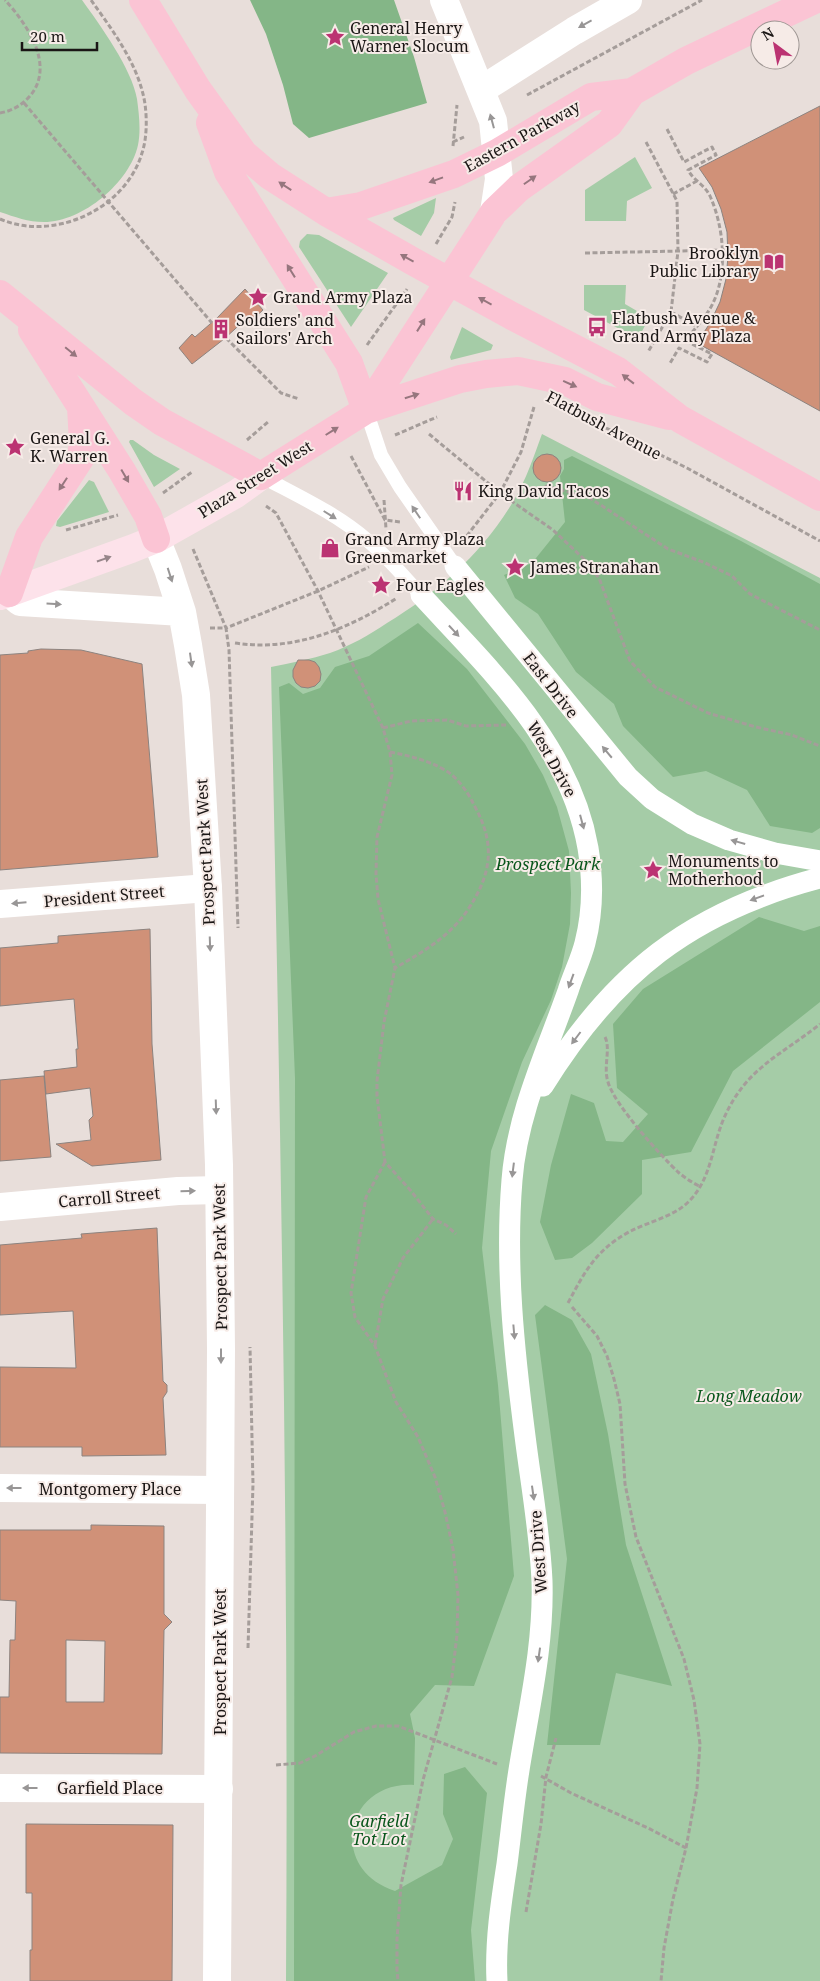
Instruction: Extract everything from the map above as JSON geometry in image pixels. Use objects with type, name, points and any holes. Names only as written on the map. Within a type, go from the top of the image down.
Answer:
[{"type":"main road","points":[[144,0],[198,90],[244,154],[270,176],[326,212],[450,282],[618,371],[680,420],[820,497]]},
{"type":"main road","name":"Eastern Parkway","points":[[326,212],[361,206],[454,174],[497,153],[590,97],[632,92],[686,61],[757,26],[815,2]]},
{"type":"main road","points":[[198,90],[228,172],[349,363],[366,410],[460,379],[518,371],[564,381],[597,397],[680,420]]},
{"type":"main road","name":"Eastern Parkway","points":[[450,282],[494,212],[519,188],[609,124],[632,92]]},
{"type":"main road","name":"Plaza Street West","points":[[3,591],[131,549],[156,538],[236,494],[261,476],[366,410],[450,282]]},
{"type":"main road","points":[[10,302],[81,405],[141,504],[156,538]]},
{"type":"main road","points":[[10,302],[134,402],[162,422],[261,476]]},
{"type":"main road","points":[[3,591],[29,537],[81,457],[83,442],[81,405]]},
{"type":"street","points":[[444,0],[494,121],[498,179],[494,212]]},
{"type":"street","points":[[481,90],[574,30],[628,0]]},
{"type":"street","name":"Prospect Park West","points":[[156,538],[182,612],[196,695],[208,888],[219,1190],[218,1981]]},
{"type":"street","name":"East Drive","points":[[457,556],[609,756],[652,799],[692,824],[729,840],[775,853],[820,861]]},
{"type":"street","points":[[3,591],[20,602],[182,612]]},
{"type":"street","name":"West Drive","points":[[412,595],[483,662],[528,714],[540,732],[573,793],[588,850],[591,896],[585,944],[521,1122],[512,1181],[509,1274],[542,1581],[540,1649],[519,1770],[502,1898],[496,1957],[497,1981]]},
{"type":"street","name":"West Drive","points":[[521,1122],[554,1068],[591,1019],[627,978],[649,959],[676,939],[710,919],[751,899],[820,878]]},
{"type":"street","name":"President Street","points":[[0,904],[208,888]]},
{"type":"street","name":"Carroll Street","points":[[0,1206],[178,1191],[219,1190]]},
{"type":"street","name":"Montgomery Place","points":[[0,1488],[220,1490]]},
{"type":"street","name":"Garfield Place","points":[[0,1788],[219,1789]]},
{"type":"lane","name":"East Drive","points":[[366,410],[379,449],[400,487],[426,526],[457,556]]},
{"type":"lane","name":"West Drive","points":[[261,476],[329,514],[366,538],[387,558],[412,595]]},
{"type":"path","points":[[0,113],[8,112],[24,103],[38,81],[40,68],[29,30],[5,0]]},
{"type":"path","points":[[0,219],[33,227],[60,224],[85,216],[109,201],[123,187],[143,153],[146,132],[144,103],[135,71],[115,34],[91,0]]},
{"type":"path","points":[[521,98],[702,0]]},
{"type":"path","points":[[24,103],[212,322]]},
{"type":"path","points":[[667,129],[684,162],[712,147],[716,155],[688,170],[692,178],[704,186],[715,211],[722,250],[720,279],[714,302],[698,327],[686,341],[712,354],[707,362],[679,348],[669,365]]},
{"type":"path","points":[[646,142],[677,201],[678,251],[671,312],[648,352]]},
{"type":"path","points":[[673,194],[697,181]]},
{"type":"path","points":[[436,244],[452,217],[455,197]]},
{"type":"path","points":[[584,253],[728,250]]},
{"type":"path","points":[[365,348],[408,287]]},
{"type":"path","points":[[671,312],[698,327]]},
{"type":"path","points":[[226,338],[281,393],[299,400]]},
{"type":"path","points":[[457,556],[500,493],[521,452],[534,407]]},
{"type":"path","points":[[387,558],[379,449],[439,416]]},
{"type":"path","name":"Flatbush Avenue","points":[[598,424],[692,471],[820,541]]},
{"type":"path","points":[[429,434],[500,493],[552,530],[584,559],[598,578],[630,661],[655,687],[708,713],[792,735],[820,746]]},
{"type":"path","points":[[351,456],[385,520]]},
{"type":"path","points":[[156,497],[192,472]]},
{"type":"path","points":[[187,476],[192,478]]},
{"type":"path","points":[[509,500],[547,486],[590,498],[668,549],[703,562],[732,576],[750,594],[820,630]]},
{"type":"path","points":[[262,503],[276,513],[318,591],[383,728],[390,752],[392,776],[377,837],[375,854],[378,899],[395,968],[384,1022],[377,1081],[385,1162],[433,1219],[446,1225],[456,1234]]},
{"type":"path","points":[[63,531],[119,514]]},
{"type":"path","points":[[385,520],[426,526]]},
{"type":"path","points":[[189,544],[197,556],[226,628],[318,591],[387,558],[426,526]]},
{"type":"path","points":[[234,643],[248,645],[283,644],[312,639],[412,595]]},
{"type":"path","points":[[383,728],[411,720],[447,720],[466,726],[505,725],[528,714]]},
{"type":"path","points":[[390,752],[422,758],[447,771],[468,793],[483,821],[490,846],[485,879],[466,912],[449,931],[426,949],[395,968]]},
{"type":"path","points":[[568,1303],[582,1276],[600,1252],[628,1232],[676,1211],[690,1200],[700,1187],[710,1167],[724,1118],[742,1086],[757,1069],[820,1024]]},
{"type":"path","points":[[603,1033],[608,1043],[605,1062],[607,1081],[614,1098],[679,1173],[700,1187]]},
{"type":"path","points":[[385,1162],[366,1197],[351,1292],[355,1317],[375,1346],[396,1402],[418,1437],[435,1477],[453,1549],[458,1595],[457,1635],[452,1677],[415,1814],[401,1885],[397,1939],[398,1981]]},
{"type":"path","points":[[375,1346],[384,1298],[403,1258],[433,1219]]},
{"type":"path","points":[[572,1307],[597,1336],[607,1356],[614,1379],[620,1404],[625,1484],[636,1537],[684,1659],[694,1700],[700,1744],[697,1788],[664,1948],[661,1981]]},
{"type":"path","points":[[276,1765],[300,1762],[315,1756],[354,1732],[376,1726],[398,1726],[487,1762],[546,1777],[571,1792],[686,1848]]},
{"type":"path","points":[[525,1917],[541,1824],[546,1777],[556,1738]]},
{"type":"green space","points":[[0,0],[82,0],[122,61],[134,87],[140,128],[138,145],[133,159],[115,186],[103,197],[74,215],[59,220],[32,221],[0,212]]},
{"type":"green space","points":[[250,0],[394,0],[414,57],[427,103],[309,138],[293,124],[283,85],[266,34]]},
{"type":"green space","points":[[635,157],[652,188],[627,201],[626,221],[585,221],[585,190]]},
{"type":"green space","points":[[436,198],[434,213],[421,236],[393,218]]},
{"type":"green space","points":[[307,234],[319,235],[388,273],[351,327],[299,247],[300,241]]},
{"type":"green space","points":[[584,285],[626,285],[625,304],[649,318],[638,339],[584,310]]},
{"type":"green space","points":[[462,327],[493,345],[491,350],[451,360],[450,357]]},
{"type":"green space","name":"Prospect Park","points":[[542,434],[820,578],[820,1981],[286,1981],[285,1488],[271,667],[323,655],[352,644],[406,611],[458,570],[488,537],[514,500],[530,468]]},
{"type":"green space","points":[[133,440],[154,455],[180,469],[154,487],[129,442]]},
{"type":"green space","points":[[572,456],[741,541],[820,584],[820,828],[812,833],[770,826],[747,790],[706,771],[673,777],[623,726],[614,704],[576,672],[538,614],[515,598],[504,575],[532,563],[565,522],[560,476],[564,469],[564,460]]},
{"type":"green space","points":[[89,480],[94,482],[109,512],[60,527],[56,526],[57,521]]},
{"type":"green space","points":[[418,623],[467,669],[525,744],[543,775],[557,807],[569,851],[570,924],[562,967],[551,1000],[522,1062],[491,1151],[482,1248],[498,1385],[514,1576],[474,1686],[435,1685],[410,1714],[415,1738],[414,1785],[391,1788],[372,1797],[360,1811],[353,1828],[353,1847],[360,1865],[373,1880],[395,1891],[442,1865],[453,1839],[443,1814],[444,1774],[465,1767],[487,1793],[471,1930],[475,1981],[294,1981],[295,1078],[279,687],[289,683],[303,694],[320,688],[335,667],[369,656]]},
{"type":"green space","points":[[759,917],[804,931],[820,926],[820,1002],[733,1071],[691,1152],[642,1160],[642,1194],[592,1243],[572,1258],[555,1260],[540,1222],[551,1165],[571,1094],[594,1103],[606,1141],[623,1142],[648,1114],[617,1088],[613,1024],[643,989]]},
{"type":"green space","points":[[545,1305],[572,1320],[591,1354],[608,1434],[626,1545],[672,1686],[616,1673],[600,1745],[547,1745],[567,1559],[535,1315]]},
{"type":"building","name":"Brooklyn Public Library","points":[[820,106],[820,411],[697,343],[710,323],[720,302],[726,279],[728,256],[727,232],[721,209],[712,187],[699,168]]},
{"type":"building","name":"Soldiers' and Sailors' Arch","points":[[245,289],[263,310],[249,323],[246,319],[192,364],[179,348],[192,334],[195,337],[217,318]]},
{"type":"building","points":[[547,454],[557,458],[561,468],[557,478],[547,482],[537,478],[533,468],[537,458]]},
{"type":"building","points":[[41,649],[81,650],[142,664],[158,857],[0,870],[0,655],[28,653],[28,651]]},
{"type":"building","points":[[298,660],[315,662],[319,667],[320,681],[315,686],[301,687],[296,683],[293,677],[293,670]]},
{"type":"building","points":[[150,929],[152,1044],[161,1160],[92,1166],[56,1144],[91,1140],[89,1120],[93,1116],[90,1088],[46,1094],[44,1071],[77,1067],[76,1049],[78,1049],[74,999],[0,1006],[0,948],[58,943],[58,936]]},
{"type":"building","points":[[44,1076],[51,1157],[0,1161],[0,1080]]},
{"type":"building","points":[[157,1228],[163,1381],[167,1385],[167,1392],[163,1398],[166,1455],[82,1456],[82,1447],[0,1447],[0,1367],[76,1368],[73,1311],[0,1315],[0,1245],[82,1238],[81,1234]]},
{"type":"building","points":[[91,1525],[164,1526],[164,1614],[172,1622],[164,1630],[162,1754],[0,1753],[0,1697],[9,1697],[10,1640],[15,1640],[16,1601],[0,1600],[0,1530],[91,1530]],"holes":[[[66,1640],[105,1641],[104,1702],[66,1702]]]},
{"type":"building","points":[[26,1824],[173,1825],[172,1981],[30,1981],[32,1893],[26,1893]]},
{"type":"place","name":"General Henry Warner Slocum","points":[[335,37]]},
{"type":"place","name":"Brooklyn Public Library","points":[[774,262]]},
{"type":"place","name":"Grand Army Plaza","points":[[258,297]]},
{"type":"place","name":"Flatbush Avenue & Grand Army Plaza","points":[[597,327]]},
{"type":"place","name":"Soldiers' and Sailors' Arch","points":[[221,329]]},
{"type":"place","name":"General G. K. Warren","points":[[15,447]]},
{"type":"place","name":"King David Tacos","points":[[463,491]]},
{"type":"place","name":"Grand Army Plaza Greenmarket","points":[[330,548]]},
{"type":"place","name":"James Stranahan","points":[[515,567]]},
{"type":"place","name":"Four Eagles","points":[[381,585]]},
{"type":"place","name":"Monuments to Motherhood","points":[[653,870]]},
{"type":"park label","name":"Long Meadow","points":[[749,1396]]},
{"type":"park label","name":"Garfield Tot Lot","points":[[379,1830]]}]
